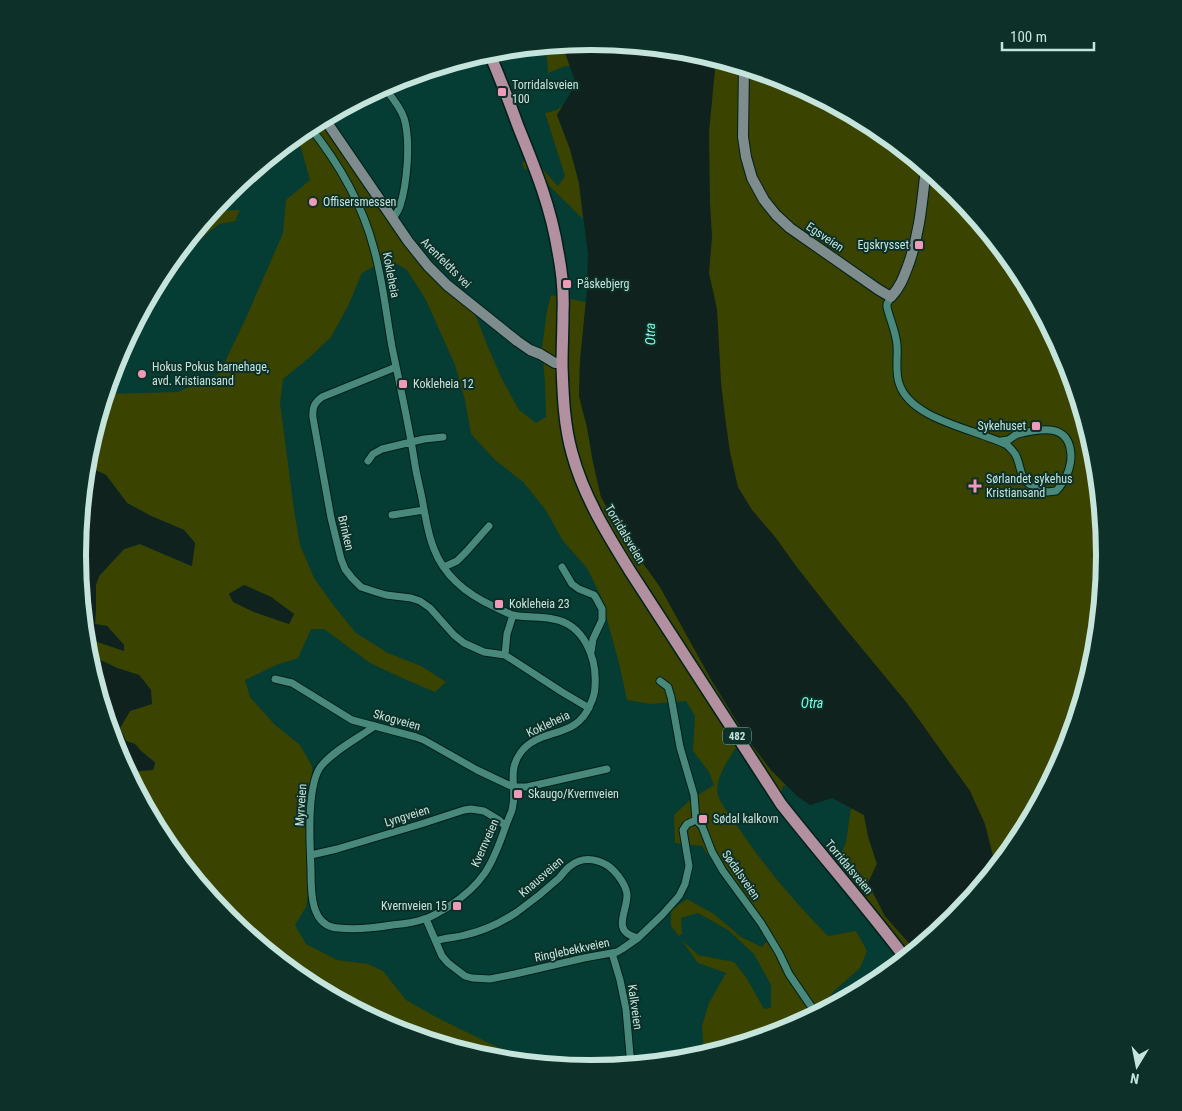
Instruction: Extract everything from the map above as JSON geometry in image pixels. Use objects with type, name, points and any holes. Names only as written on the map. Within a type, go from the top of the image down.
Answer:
[{"type":"main road","name":"Torridalsveien","points":[[492,60],[529,152],[553,223],[563,290],[562,358],[564,406],[571,452],[590,502],[613,544],[781,804],[902,954]]},
{"type":"street","name":"Egsveien","points":[[744,74],[743,130],[746,158],[752,178],[764,200],[790,228],[881,292],[891,297]]},
{"type":"street","points":[[388,93],[401,112],[407,130],[407,160],[404,188],[400,207],[392,219]]},
{"type":"street","name":"Arenfeldts vei","points":[[328,124],[422,260],[447,285],[517,341],[540,354],[544,353],[562,358]]},
{"type":"street","name":"Kokleheia","points":[[314,133],[345,178],[368,228],[378,265],[424,510],[433,547],[444,568],[461,587],[483,602],[512,614],[553,619],[573,628],[579,633],[591,652],[596,684],[589,708],[573,727],[536,740],[524,748],[517,759],[513,771],[514,787]]},
{"type":"street","points":[[925,176],[920,220],[914,248],[900,285],[887,304],[896,338],[899,384],[912,404],[935,418],[1001,442],[1007,444],[1018,458],[1023,477],[1027,483],[1047,492],[1056,491],[1061,486],[1067,475],[1071,457],[1068,441],[1059,431],[1043,430],[1016,434],[1008,440],[1001,442]]},
{"type":"street","name":"Brinken","points":[[396,367],[322,397],[313,406],[313,418],[322,472],[340,559],[348,574],[362,587],[379,593],[420,601],[430,608],[454,635],[464,643],[484,652],[505,655],[589,708]]},
{"type":"street","points":[[368,461],[373,454],[382,449],[443,437]]},
{"type":"street","points":[[392,515],[424,510]]},
{"type":"street","points":[[444,568],[457,561],[489,526]]},
{"type":"street","name":"Kokleheia","points":[[562,566],[572,584],[594,595],[602,609],[602,620],[593,640],[591,652]]},
{"type":"street","points":[[505,655],[512,614]]},
{"type":"street","name":"Skogveien","points":[[275,679],[292,683],[352,720],[400,731],[424,740],[477,770],[514,787]]},
{"type":"street","name":"Sødalsveien","points":[[660,681],[668,687],[672,698],[680,747],[694,795],[696,820],[702,826],[712,852],[723,871],[761,923],[789,974],[813,1010]]},
{"type":"street","name":"Myrveien","points":[[311,855],[311,811],[316,774],[321,765],[327,760],[376,726]]},
{"type":"street","points":[[514,787],[527,787],[607,769]]},
{"type":"street","name":"Kvernveien","points":[[311,855],[314,906],[319,919],[327,926],[338,928],[372,928],[426,919],[465,895],[480,880],[493,859],[513,807],[514,787]]},
{"type":"street","name":"Lyngveien","points":[[311,855],[337,849],[464,810],[484,811],[505,826]]},
{"type":"street","name":"Ringlebekkveien","points":[[426,919],[442,956],[448,963],[465,976],[480,979],[515,974],[622,950],[638,938],[676,900],[682,890],[688,877],[690,866],[684,830],[687,824],[696,820]]},
{"type":"street","name":"Knausveien","points":[[436,941],[471,934],[490,927],[534,899],[574,863],[585,859],[596,860],[606,864],[620,878],[627,895],[622,920],[624,930],[629,935],[638,938]]},
{"type":"street","name":"Kalkveien","points":[[612,953],[626,1009],[630,1059]]},
{"type":"green space","points":[[564,51],[570,66],[565,66],[548,73],[545,52]]},
{"type":"green space","points":[[693,61],[722,67],[753,77],[815,102],[872,135],[924,175],[971,222],[1011,275],[1029,303],[1044,332],[1070,393],[1087,457],[1095,522],[1095,589],[1087,654],[1070,718],[1044,779],[1029,808],[1011,836],[992,863],[965,895],[718,514]]},
{"type":"green space","points":[[564,104],[557,115],[570,149],[579,183],[583,219],[533,170],[524,169],[522,162],[534,160],[558,186],[565,176],[545,113],[557,110]]},
{"type":"green space","points":[[327,125],[361,170],[381,201],[474,311],[502,379],[519,410],[536,423],[546,417],[542,348],[551,295],[586,302],[580,361],[579,396],[601,497],[619,529],[660,587],[712,681],[749,741],[786,786],[783,786],[780,799],[802,832],[822,855],[838,861],[846,842],[851,808],[864,815],[868,836],[877,864],[868,883],[885,916],[912,946],[904,953],[793,822],[744,751],[737,746],[723,769],[718,782],[718,795],[722,803],[777,880],[828,936],[856,931],[867,951],[860,968],[833,992],[824,1004],[784,1023],[722,1044],[703,1048],[702,1026],[709,1003],[726,973],[698,963],[681,939],[698,955],[734,962],[746,977],[764,1009],[771,1008],[771,985],[754,954],[728,930],[698,913],[681,918],[682,934],[679,936],[671,926],[671,910],[687,899],[714,914],[741,937],[762,947],[768,939],[750,909],[724,879],[702,846],[675,843],[674,815],[690,800],[714,785],[709,772],[693,751],[695,716],[686,701],[650,704],[627,700],[601,597],[587,568],[563,541],[545,509],[523,482],[495,460],[471,434],[465,400],[455,365],[426,300],[407,270],[388,259],[362,273],[348,306],[331,337],[283,379],[280,403],[294,510],[300,545],[314,578],[356,633],[388,653],[421,666],[446,682],[435,692],[402,678],[370,663],[324,629],[311,629],[298,658],[276,665],[245,680],[250,697],[274,724],[300,745],[312,766],[311,874],[306,907],[295,925],[306,944],[337,960],[368,964],[383,971],[406,1000],[436,1017],[516,1055],[460,1044],[429,1034],[398,1023],[338,993],[283,957],[258,936],[211,889],[190,863],[153,808],[133,769],[137,771],[153,770],[155,762],[135,744],[126,741],[120,728],[130,711],[151,704],[151,690],[139,675],[117,668],[96,658],[93,640],[124,651],[124,645],[107,626],[95,624],[96,585],[99,576],[124,549],[140,544],[191,566],[195,543],[184,530],[127,503],[106,475],[93,469],[95,457],[112,394],[178,392],[219,374],[283,233],[286,200],[310,180],[299,142]],"holes":[[[244,585],[271,597],[294,614],[289,624],[254,612],[234,602],[229,594]]]},
{"type":"green space","points":[[240,210],[235,221],[219,224],[192,246],[211,222],[222,211]]},
{"type":"water","name":"Otra","points":[[564,51],[624,51],[657,54],[715,66],[709,132],[712,237],[709,273],[717,309],[725,417],[738,487],[752,510],[776,538],[840,622],[907,703],[970,791],[985,824],[994,860],[971,889],[912,946],[885,916],[868,883],[877,864],[868,836],[864,815],[832,798],[810,805],[797,796],[771,770],[749,741],[712,681],[660,587],[619,529],[601,497],[579,396],[588,254],[579,183],[570,149],[557,115],[576,84]]},
{"type":"water","points":[[93,469],[106,475],[127,503],[184,530],[195,543],[192,566],[140,544],[124,549],[99,576],[96,585],[95,624],[107,626],[124,645],[124,651],[93,640],[87,589],[86,556],[87,522]]},
{"type":"water","points":[[244,585],[271,597],[294,614],[289,624],[254,612],[233,602],[229,594]]},
{"type":"water","points":[[96,658],[117,668],[139,675],[151,690],[152,704],[130,711],[120,728],[126,741],[135,744],[155,763],[153,770],[137,771],[133,769],[112,718]]},
{"type":"place","name":"Torridalsveien 100","points":[[502,92]]},
{"type":"place","name":"Offisersmessen","points":[[313,202]]},
{"type":"place","name":"Egskrysset","points":[[919,245]]},
{"type":"place","name":"Påskebjerg","points":[[567,284]]},
{"type":"place","name":"Hokus Pokus barnehage, avd. Kristiansand","points":[[142,374]]},
{"type":"place","name":"Kokleheia 12","points":[[403,384]]},
{"type":"place","name":"Sykehuset","points":[[1036,426]]},
{"type":"place","name":"Sørlandet sykehus Kristiansand","points":[[975,486]]},
{"type":"place","name":"Kokleheia 23","points":[[499,604]]},
{"type":"place","name":"Skaugo/Kvernveien","points":[[518,794]]},
{"type":"place","name":"Sødal kalkovn","points":[[703,819]]},
{"type":"place","name":"Kvernveien 15","points":[[457,906]]}]
